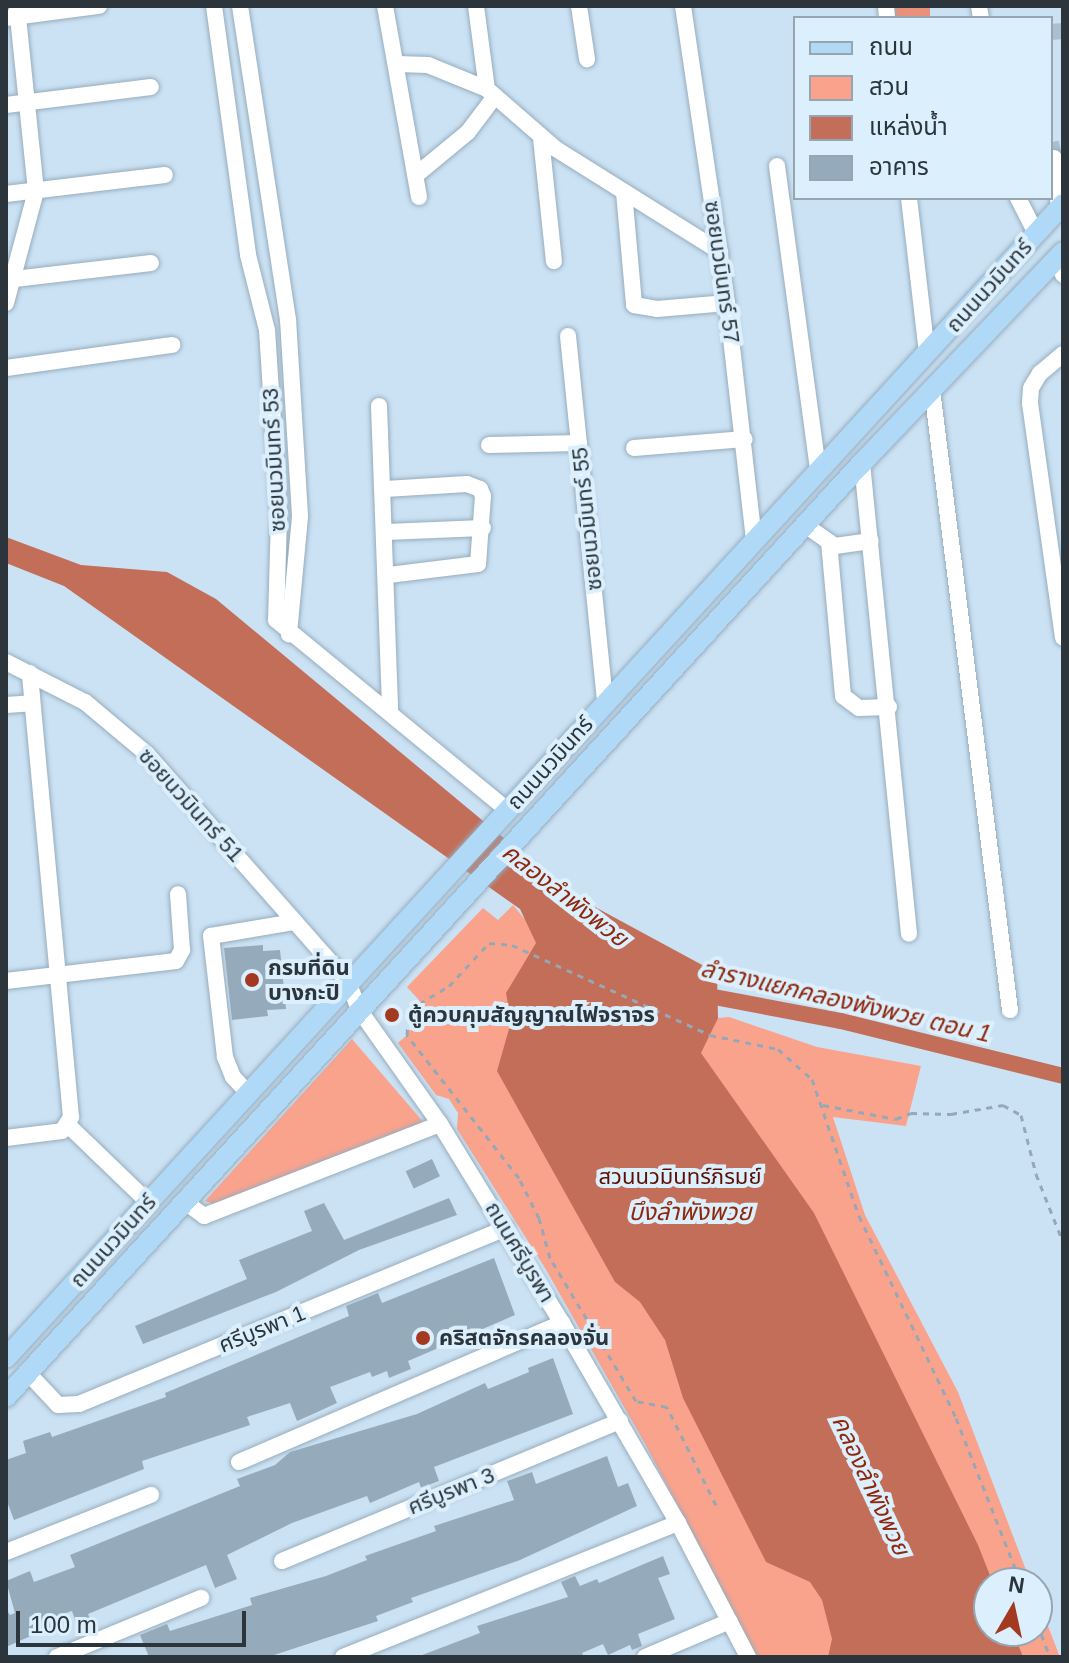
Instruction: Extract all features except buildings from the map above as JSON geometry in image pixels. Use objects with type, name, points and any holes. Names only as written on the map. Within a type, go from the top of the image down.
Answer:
[{"type":"main road","name":"ถนนนวมินทร์","points":[[6,1358],[1061,206]]},
{"type":"main road","points":[[1036,233],[1061,262]]},
{"type":"main road","name":"ถนนนวมินทร์","points":[[6,1397],[862,463],[1061,262]]},
{"type":"street","points":[[6,303],[36,191],[14,13],[99,6]]},
{"type":"street","name":"ซอยนวมินทร์ 53","points":[[214,6],[248,255],[267,330],[279,515],[273,610],[289,634],[390,712],[500,817]]},
{"type":"street","points":[[240,6],[288,319],[300,517],[289,634]]},
{"type":"street","points":[[385,6],[419,197]]},
{"type":"street","points":[[416,175],[468,132],[490,94],[476,6]]},
{"type":"street","points":[[579,6],[587,59]]},
{"type":"street","name":"ซอยนวมินทร์ 57","points":[[683,6],[727,303],[745,439],[754,539]]},
{"type":"street","points":[[397,64],[428,65],[490,94],[541,138],[720,252]]},
{"type":"street","points":[[6,105],[151,87]]},
{"type":"street","points":[[541,138],[554,261]]},
{"type":"street","points":[[1054,158],[1061,206]]},
{"type":"street","points":[[777,166],[818,469]]},
{"type":"street","points":[[6,194],[165,175]]},
{"type":"street","points":[[624,192],[634,305],[657,309],[727,303]]},
{"type":"street","points":[[909,200],[927,353]]},
{"type":"street","points":[[1019,200],[1036,233]]},
{"type":"street","points":[[10,280],[151,263]]},
{"type":"street","name":"ซอยนวมินทร์ 55","points":[[568,336],[605,702]]},
{"type":"street","points":[[6,368],[172,345]]},
{"type":"street","points":[[1063,354],[1031,388],[1063,638]]},
{"type":"street","points":[[932,390],[1010,1010]]},
{"type":"street","points":[[379,406],[389,575],[390,712]]},
{"type":"street","points":[[634,448],[745,439]]},
{"type":"street","points":[[489,445],[579,443]]},
{"type":"street","points":[[862,463],[889,707],[909,934]]},
{"type":"street","points":[[385,489],[474,486],[483,496],[482,555],[473,568],[389,575]]},
{"type":"street","points":[[805,525],[829,542],[847,547],[871,541]]},
{"type":"street","points":[[386,532],[483,528]]},
{"type":"street","points":[[829,542],[843,696],[859,708],[889,707]]},
{"type":"street","name":"ซอยนวมินทร์ 51","points":[[6,662],[107,717],[147,754],[348,982]]},
{"type":"street","points":[[30,673],[68,1125],[148,1202]]},
{"type":"street","points":[[6,705],[32,703]]},
{"type":"street","points":[[6,981],[176,961],[182,950],[178,894]]},
{"type":"street","points":[[248,1093],[233,1077],[225,1057],[211,936],[295,922]]},
{"type":"street","name":"ถนนศรีบูรพา","points":[[348,982],[360,1011],[440,1124],[506,1228],[678,1523],[748,1657]]},
{"type":"street","points":[[185,1202],[204,1216],[440,1124]]},
{"type":"street","points":[[6,1138],[62,1131],[68,1125]]},
{"type":"street","name":"ศรีบูรพา 1","points":[[28,1373],[46,1397],[58,1405],[79,1404],[506,1228]]},
{"type":"street","points":[[239,1462],[562,1323]]},
{"type":"street","name":"ศรีบูรพา 3","points":[[282,1561],[620,1421]]},
{"type":"street","points":[[6,1552],[151,1495]]},
{"type":"street","points":[[343,1657],[678,1523]]},
{"type":"street","points":[[57,1657],[201,1598]]},
{"type":"street","points":[[645,1657],[730,1621]]},
{"type":"path","points":[[716,1505],[667,1407],[636,1401],[550,1258],[539,1218],[519,1178],[407,1035],[409,1010],[449,986],[484,945],[512,945],[710,1035],[778,1049],[812,1079],[859,1216],[956,1418],[1015,1567]]},
{"type":"path","points":[[823,1105],[896,1119],[911,1113],[951,1114],[1003,1105],[1021,1115],[1036,1174],[1047,1193],[1063,1242]]},
{"type":"green space","name":"บึงลำพังพวย","points":[[513,905],[537,934],[718,1018],[729,1017],[817,1047],[921,1066],[906,1126],[833,1117],[865,1215],[958,1392],[1025,1567],[973,1567],[973,1647],[1053,1647],[1053,1639],[1060,1657],[757,1657],[644,1442],[545,1268],[457,1129],[458,1113],[449,1099],[436,1095],[398,1043],[408,1034],[419,1000],[407,987],[483,908],[498,920]]},
{"type":"green space","points":[[352,1039],[425,1124],[219,1206],[205,1201]]},
{"type":"shaded area","points":[[891,6],[930,6],[930,16],[891,16]]},
{"type":"water","name":"บึงลำพังพวย","points":[[6,537],[81,565],[167,572],[216,599],[571,894],[717,973],[718,1018],[701,1053],[814,1213],[978,1545],[987,1567],[973,1567],[973,1647],[1019,1647],[1023,1657],[828,1657],[832,1639],[822,1600],[810,1582],[766,1562],[683,1398],[665,1340],[640,1302],[615,1282],[497,1071],[511,1022],[506,993],[536,943],[520,909],[64,586],[6,563]]},
{"type":"waterway","name":"ลำรางแยกคลองพังพวย ตอน 1","points":[[693,993],[841,1021],[1063,1076]]},
{"type":"tunnel","points":[[1053,32],[1063,31]]},
{"type":"tunnel","points":[[1053,153],[1054,158]]},
{"type":"place","name":"กรมที่ดิน บางกะปิ","points":[[252,980]]},
{"type":"place","name":"ตู้ควบคุมสัญญาณไฟจราจร","points":[[392,1015]]},
{"type":"place","name":"คริสตจักรคลองจั่น","points":[[423,1338]]},
{"type":"water label","name":"คลองลำพังพวย","points":[[565,895]]},
{"type":"water label","name":"คลองลำพังพวย","points":[[871,1485]]},
{"type":"park label","name":"สวนนวมินทร์ภิรมย์","points":[[680,1177]]}]
